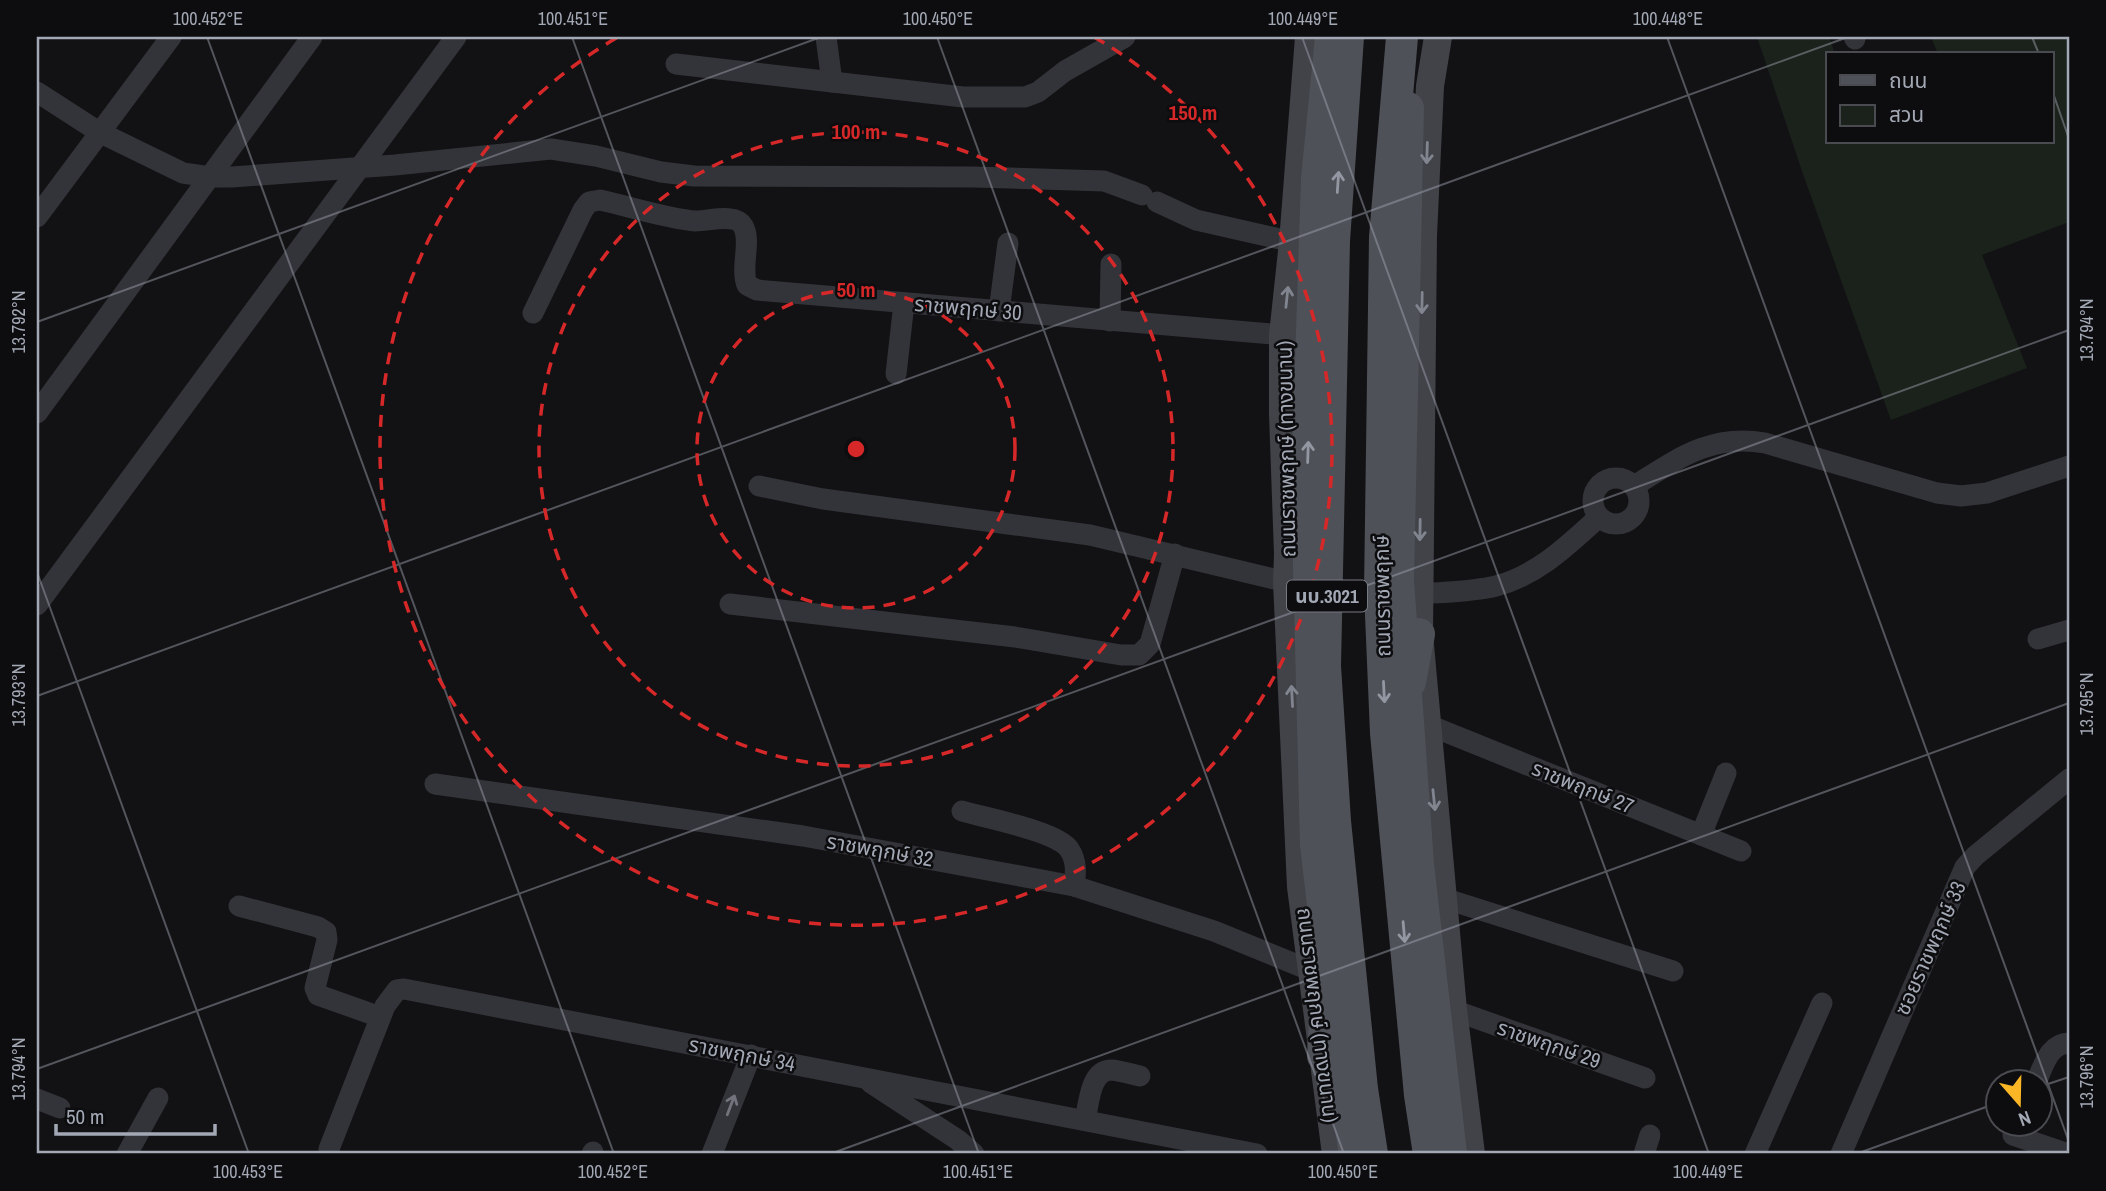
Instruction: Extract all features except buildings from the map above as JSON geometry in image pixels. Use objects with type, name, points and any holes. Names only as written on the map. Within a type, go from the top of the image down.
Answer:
[{"type":"main road","name":"ถนนราชพฤกษ์ (ทางขนาน)","points":[[1309,37],[1283,335],[1283,414],[1289,554],[1287,582],[1301,887],[1336,1154]]},
{"type":"main road","points":[[1331,37],[1317,179],[1307,485],[1316,845],[1355,1154]]},
{"type":"main road","name":"นบ.3021","points":[[1348,37],[1334,241],[1325,666],[1335,821],[1362,1089],[1372,1154]]},
{"type":"main road","name":"ถนนราชพฤกษ์","points":[[1402,37],[1385,237],[1380,592],[1386,733],[1420,1096],[1429,1154]]},
{"type":"main road","points":[[1418,37],[1423,235],[1419,634],[1453,1010],[1471,1154]]},
{"type":"main road","points":[[1425,37],[1418,110],[1398,580],[1418,864],[1451,1154]]},
{"type":"main road","points":[[1418,110],[1430,86],[1438,37]]},
{"type":"main road","points":[[1396,840],[1405,726],[1419,634]]},
{"type":"main road","points":[[1323,1056],[1335,821]]},
{"type":"street","points":[[37,216],[171,37]]},
{"type":"street","points":[[37,413],[312,37]]},
{"type":"street","points":[[37,605],[456,37]]},
{"type":"street","points":[[825,37],[832,82]]},
{"type":"street","points":[[676,64],[963,97],[1025,97],[1038,92],[1065,71],[1125,37]]},
{"type":"street","points":[[37,92],[99,132],[183,173],[210,177],[358,168],[551,149],[596,156],[661,172],[694,176],[974,177],[1104,181],[1196,220],[1293,242]]},
{"type":"street","name":"ราชพฤกษ์ 30","points":[[533,313],[583,210],[589,202],[600,200],[695,221],[736,219],[743,225],[746,237],[744,277],[747,285],[757,290],[1283,335]]},
{"type":"street","points":[[999,311],[1008,243]]},
{"type":"street","points":[[1111,264],[1111,321]]},
{"type":"street","points":[[896,374],[904,303]]},
{"type":"street","points":[[1633,486],[1693,452],[1731,440],[1765,443],[1937,494],[1961,496],[1987,493],[2069,466]]},
{"type":"street","points":[[1622,478],[1633,486],[1639,500],[1633,516],[1619,524],[1599,517],[1593,498],[1596,489],[1603,482],[1622,478]]},
{"type":"street","points":[[759,486],[823,499],[1090,535],[1287,582]]},
{"type":"street","points":[[1419,594],[1494,587],[1514,580],[1545,564],[1599,517]]},
{"type":"street","points":[[730,604],[1015,637],[1121,655],[1139,655],[1150,644],[1175,554]]},
{"type":"street","points":[[2038,639],[2069,630]]},
{"type":"street","name":"ราชพฤกษ์ 27","points":[[1426,724],[1741,851]]},
{"type":"street","points":[[1701,835],[1726,773]]},
{"type":"street","name":"ซอยราชพฤกษ์ 33","points":[[1840,1154],[1965,867],[2069,779]]},
{"type":"street","name":"ราชพฤกษ์ 32","points":[[435,784],[803,836],[1074,886],[1214,931],[1312,971]]},
{"type":"street","points":[[962,811],[1047,835],[1067,846],[1075,861],[1074,886]]},
{"type":"street","points":[[1443,898],[1673,971]]},
{"type":"street","points":[[239,906],[318,927],[326,932],[327,940],[315,988],[318,995],[380,1017]]},
{"type":"street","name":"ราชพฤกษ์ 34","points":[[328,1149],[380,1017],[391,996],[397,990],[404,989],[1257,1154]]},
{"type":"street","points":[[1755,1154],[1822,1003]]},
{"type":"street","name":"ราชพฤกษ์ 29","points":[[1453,1010],[1645,1078]]},
{"type":"street","points":[[2043,1068],[2050,1052],[2061,1043],[2069,1043]]},
{"type":"street","points":[[712,1154],[751,1055]]},
{"type":"street","points":[[1085,1120],[1096,1077],[1101,1072],[1111,1070],[1140,1076]]},
{"type":"street","points":[[860,1076],[958,1140],[974,1154]]},
{"type":"street","points":[[127,1154],[158,1098]]},
{"type":"street","points":[[37,1099],[60,1108]]},
{"type":"street","points":[[2004,1154],[2011,1138]]},
{"type":"street","points":[[2033,1138],[2068,1154]]},
{"type":"green space","points":[[1757,37],[1829,37],[1834,52],[1826,52],[1826,144],[2054,144],[2054,52],[1937,52],[1931,37],[2069,37],[2069,222],[1982,255],[2027,368],[1891,420]]}]
